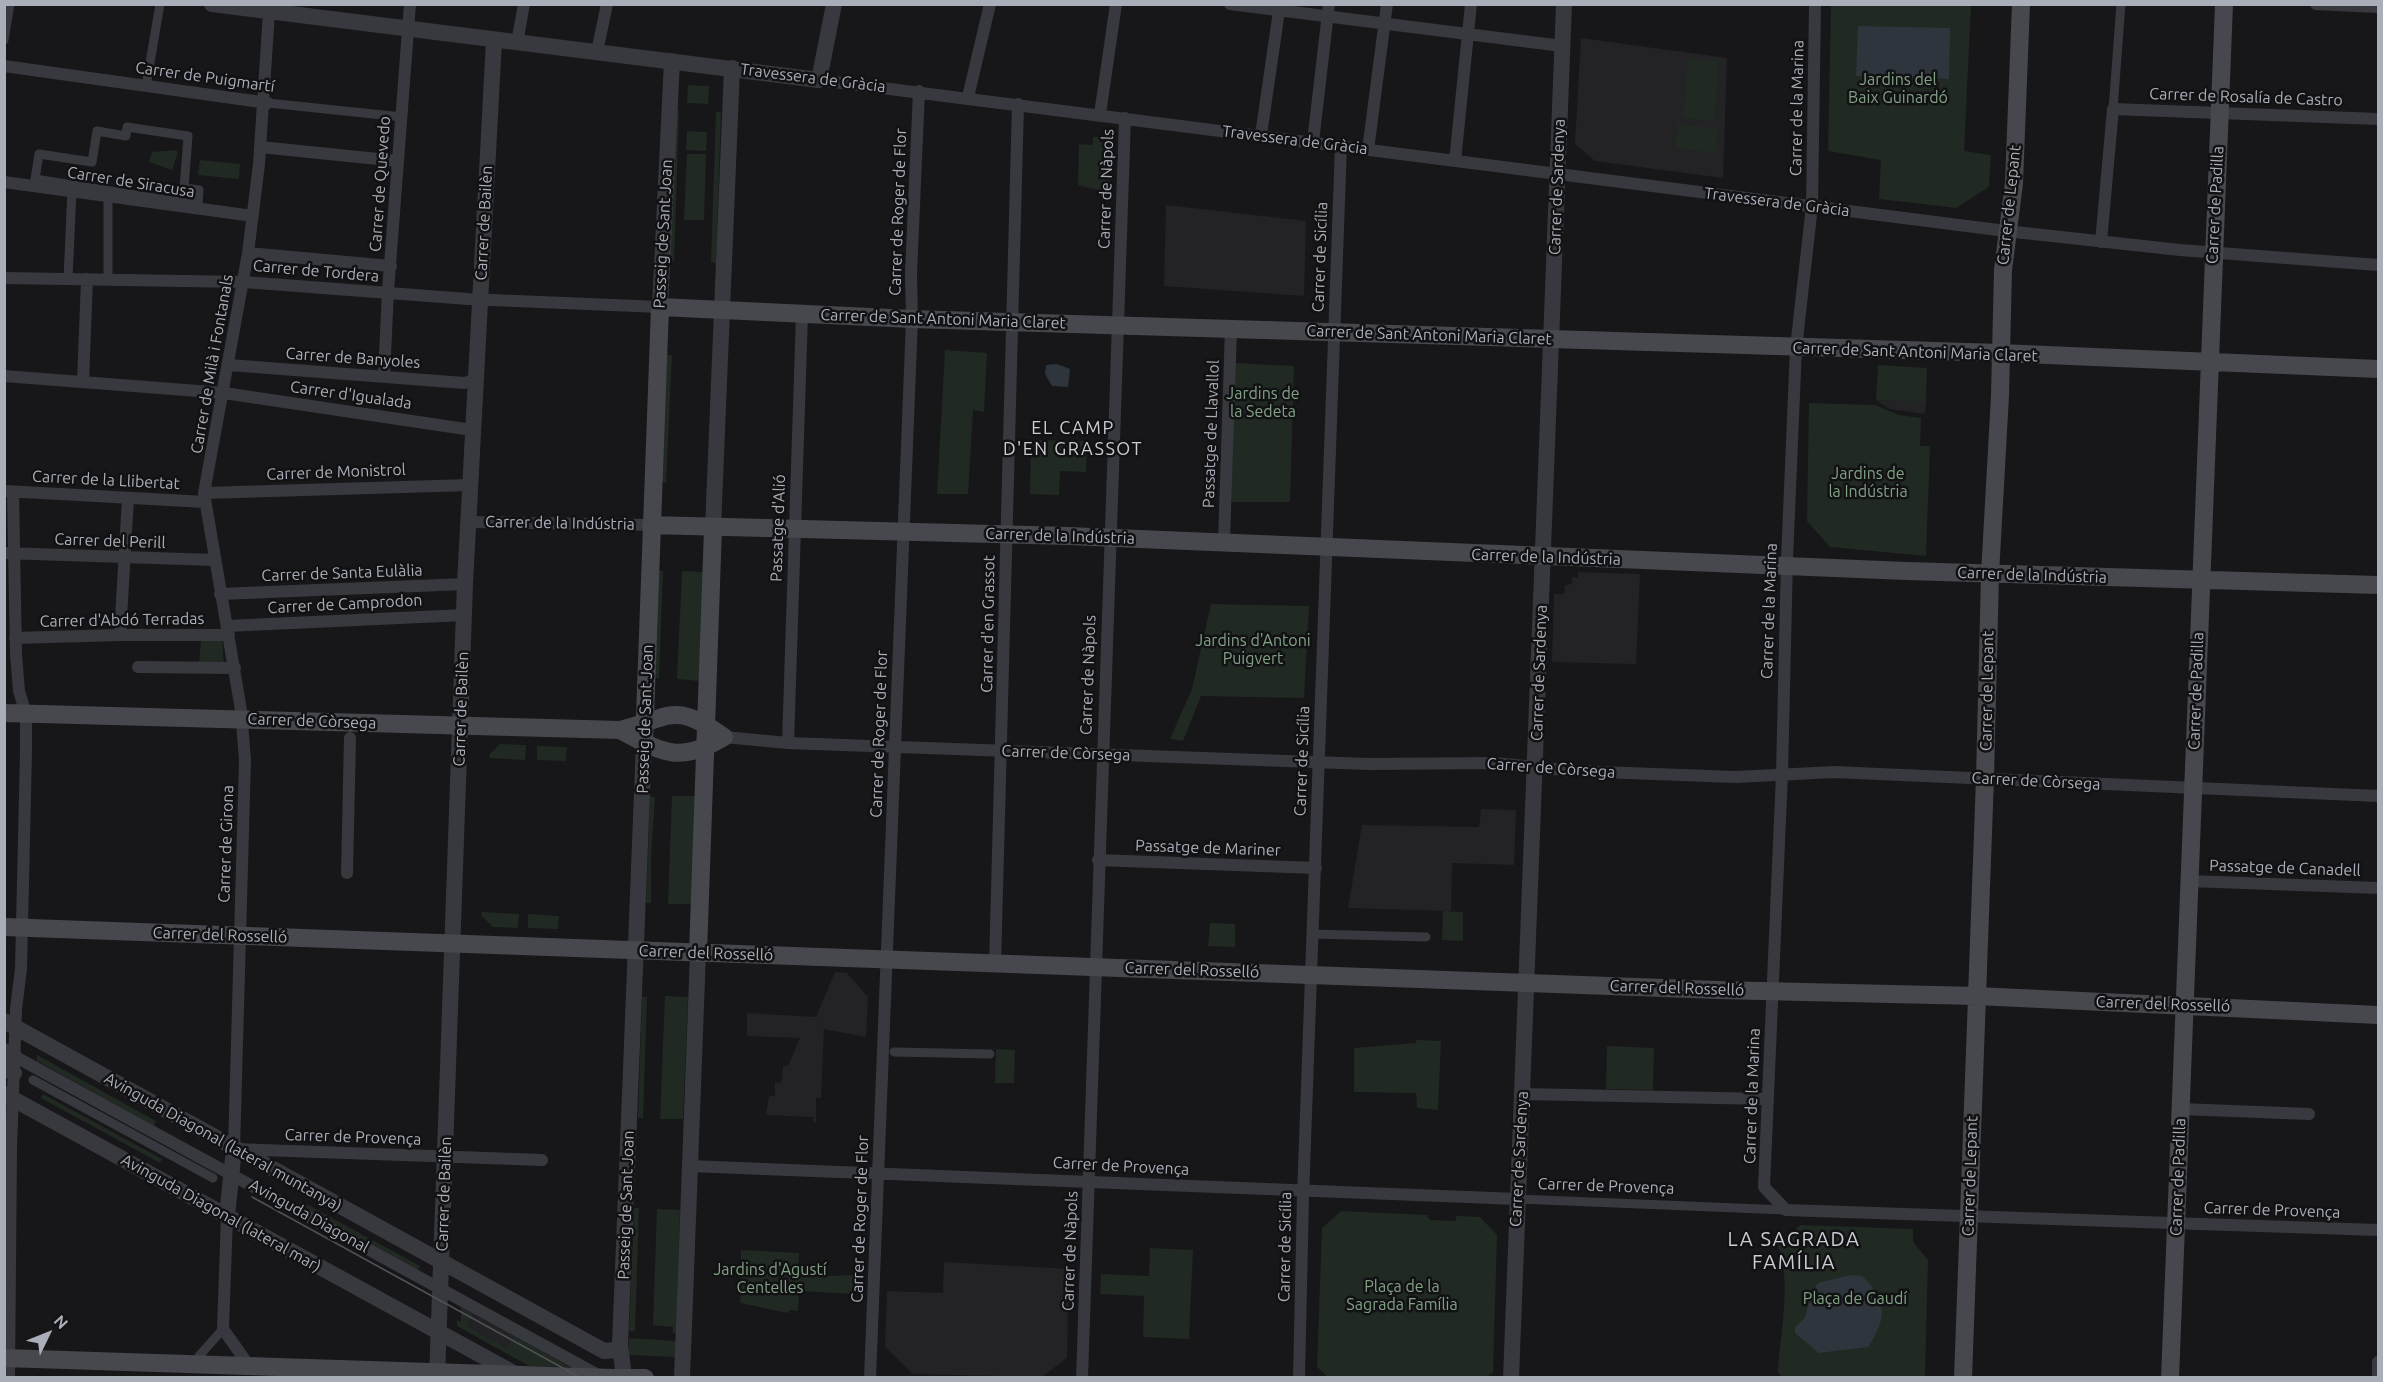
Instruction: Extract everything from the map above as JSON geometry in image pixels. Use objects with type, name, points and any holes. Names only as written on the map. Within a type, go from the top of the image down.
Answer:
[{"type":"main road","name":"Carrer de Lepant","points":[[1963,1377],[1986,778],[1989,574],[2006,231],[2014,180],[2022,4]]},
{"type":"main road","name":"Carrer de Padilla","points":[[2170,1377],[2186,1005],[2208,363],[2224,4]]},
{"type":"main road","name":"Carrer de Sant Antoni Maria Claret","points":[[660,307],[912,319],[2000,353],[2379,369]]},
{"type":"main road","name":"Passeig de Sant Joan","points":[[644,743],[660,307]]},
{"type":"main road","name":"Carrer de la Indústria","points":[[651,525],[1110,538],[1989,574],[2379,585]]},
{"type":"main road","points":[[698,953],[713,528]]},
{"type":"main road","name":"Carrer de Còrsega","points":[[4,713],[620,730]]},
{"type":"main road","points":[[667,714],[675,714],[707,725],[724,737],[694,753],[673,754],[644,743],[620,730],[667,714]]},
{"type":"main road","name":"Carrer del Rosselló","points":[[13,927],[995,965],[1312,973],[1528,983],[1977,996],[2379,1014]]},
{"type":"main road","points":[[7,1358],[201,1373],[602,1377]]},
{"type":"main road","name":"Avinguda Diagonal","points":[[602,1377],[645,1377]]},
{"type":"street","points":[[4,40],[10,4]]},
{"type":"street","points":[[146,86],[160,4]]},
{"type":"street","name":"Travessera de Gràcia","points":[[212,4],[269,12],[301,10],[408,29],[968,97],[2006,231],[2101,242],[2379,265]]},
{"type":"street","name":"Carrer de Quevedo","points":[[384,376],[410,4]]},
{"type":"street","points":[[518,43],[524,4]]},
{"type":"street","points":[[597,52],[607,4]]},
{"type":"street","points":[[819,80],[834,4]]},
{"type":"street","points":[[968,97],[990,4]]},
{"type":"street","points":[[1100,114],[1116,4]]},
{"type":"street","points":[[1230,4],[1328,10],[1385,24],[1562,46]]},
{"type":"street","points":[[1368,150],[1387,4]]},
{"type":"street","points":[[1455,161],[1471,4]]},
{"type":"street","name":"Carrer de Sardenya","points":[[1510,1377],[1528,983],[1564,4]]},
{"type":"street","name":"Carrer de la Marina","points":[[1786,1210],[1764,1187],[1782,774],[1786,565],[1796,348],[1812,206],[1815,4]]},
{"type":"street","points":[[2101,242],[2121,4]]},
{"type":"street","points":[[2316,4],[2379,7]]},
{"type":"street","points":[[1261,135],[1279,8]]},
{"type":"street","points":[[1313,142],[1328,10]]},
{"type":"street","name":"Carrer de Milà i Fontanals","points":[[242,719],[205,497],[244,282],[253,216],[266,103],[269,12]]},
{"type":"street","name":"Carrer de Bailèn","points":[[437,1375],[465,584],[494,40]]},
{"type":"street","name":"Passeig de Sant Joan","points":[[660,307],[672,61]]},
{"type":"street","name":"Carrer de Puigmartí","points":[[4,66],[266,103],[401,117]]},
{"type":"street","points":[[713,528],[732,68]]},
{"type":"street","name":"Carrer de Roger de Flor","points":[[870,1377],[919,91]]},
{"type":"street","name":"Carrer d'en Grassot","points":[[995,965],[1018,104]]},
{"type":"street","name":"Carrer de Rosalía de Castro","points":[[2113,109],[2379,119]]},
{"type":"street","name":"Carrer de Nàpols","points":[[1082,1377],[1101,754],[1125,118]]},
{"type":"street","points":[[127,127],[188,136],[184,188],[199,190],[198,205],[35,180],[39,154],[92,162],[97,131],[126,136],[127,127]]},
{"type":"street","name":"Carrer de Sicília","points":[[1299,1377],[1303,1191],[1341,146]]},
{"type":"street","points":[[260,147],[398,161]]},
{"type":"street","name":"Carrer de Siracusa","points":[[4,182],[253,216]]},
{"type":"street","points":[[69,279],[72,190]]},
{"type":"street","points":[[108,195],[108,280]]},
{"type":"street","points":[[248,253],[391,266]]},
{"type":"street","name":"Carrer de Tordera","points":[[4,278],[244,282],[480,300]]},
{"type":"street","points":[[83,382],[87,279]]},
{"type":"street","name":"Carrer de Sant Antoni Maria Claret","points":[[480,300],[660,307]]},
{"type":"street","name":"Passatge d'Alió","points":[[788,743],[802,314]]},
{"type":"street","name":"Passatge de Llavallol","points":[[1224,542],[1231,328]]},
{"type":"street","name":"Carrer de Banyoles","points":[[229,365],[464,383],[475,380]]},
{"type":"street","name":"Carrer d'Igualada","points":[[4,376],[224,393],[472,430]]},
{"type":"street","name":"Carrer de Monistrol","points":[[205,497],[470,485]]},
{"type":"street","points":[[9,491],[9,554],[19,691],[26,714],[13,927],[9,1062],[7,1358],[9,1377]]},
{"type":"street","name":"Carrer de la Llibertat","points":[[9,491],[128,498],[205,497]]},
{"type":"street","points":[[120,634],[128,498]]},
{"type":"street","name":"Carrer de la Indústria","points":[[470,522],[651,525]]},
{"type":"street","name":"Carrer del Perill","points":[[9,554],[214,560]]},
{"type":"street","name":"Carrer de Santa Eulàlia","points":[[220,594],[465,584]]},
{"type":"street","name":"Carrer de Camprodon","points":[[228,631],[464,615]]},
{"type":"street","name":"Carrer d'Abdó Terradas","points":[[15,638],[228,631]]},
{"type":"street","points":[[138,667],[235,668]]},
{"type":"street","name":"Carrer de Girona","points":[[234,1149],[245,763],[242,719]]},
{"type":"street","name":"Carrer de Còrsega","points":[[724,737],[788,743],[1318,763],[1495,763],[1574,771],[1735,777],[1827,772],[2379,796]]},
{"type":"street","points":[[347,873],[350,738]]},
{"type":"street","name":"Passeig de Sant Joan","points":[[624,1377],[620,1344],[644,743]]},
{"type":"street","name":"Passatge de Mariner","points":[[1098,860],[1316,868]]},
{"type":"street","name":"Passatge de Canadell","points":[[2190,881],[2379,888]]},
{"type":"street","points":[[1312,934],[1426,937]]},
{"type":"street","points":[[682,1377],[698,953]]},
{"type":"street","name":"Avinguda Diagonal (lateral muntanya)","points":[[10,1024],[604,1351],[616,1350],[620,1344]]},
{"type":"street","points":[[894,1052],[990,1054]]},
{"type":"street","name":"Avinguda Diagonal","points":[[9,1062],[232,1174],[602,1377]]},
{"type":"street","points":[[33,1080],[213,1178]]},
{"type":"street","points":[[1522,1094],[1767,1099]]},
{"type":"street","name":"Avinguda Diagonal (lateral mar)","points":[[9,1096],[521,1377]]},
{"type":"street","points":[[2181,1109],[2309,1114]]},
{"type":"street","points":[[201,1373],[199,1356],[223,1329],[227,1216],[234,1149]]},
{"type":"street","name":"Carrer de Provença","points":[[234,1149],[542,1160]]},
{"type":"street","name":"Carrer de Provença","points":[[689,1166],[1786,1210],[2379,1230]]},
{"type":"street","points":[[1763,1209],[1763,1220]]},
{"type":"street","points":[[223,1329],[238,1347],[248,1372]]},
{"type":"street","points":[[2378,1377],[2379,1362]]},
{"type":"shaded area","points":[[1858,26],[1950,28],[1949,79],[1856,76]]},
{"type":"shaded area","points":[[1581,38],[1727,58],[1723,178],[1595,161],[1575,144]]},
{"type":"shaded area","points":[[1166,205],[1306,221],[1304,296],[1164,286]]},
{"type":"shaded area","points":[[1057,364],[1070,369],[1068,387],[1052,386],[1045,374],[1046,365]]},
{"type":"shaded area","points":[[1876,400],[1926,402],[1925,414],[1889,409]]},
{"type":"shaded area","points":[[1578,572],[1640,574],[1636,664],[1552,662],[1554,594],[1564,594],[1565,585],[1572,584],[1572,577],[1578,578]]},
{"type":"shaded area","points":[[1481,809],[1516,810],[1514,865],[1452,863],[1451,911],[1348,908],[1362,825],[1479,827]]},
{"type":"shaded area","points":[[835,972],[847,973],[868,997],[866,1037],[824,1029],[821,1098],[816,1098],[816,1122],[813,1122],[813,1117],[766,1115],[769,1096],[775,1096],[775,1083],[780,1083],[783,1066],[788,1066],[800,1038],[747,1036],[747,1013],[816,1017]]},
{"type":"shaded area","points":[[944,1262],[1069,1269],[1067,1358],[1042,1377],[913,1374],[885,1347],[887,1291],[943,1293]]},
{"type":"shaded area","points":[[1850,1275],[1862,1276],[1877,1294],[1882,1310],[1879,1327],[1868,1347],[1819,1353],[1795,1333],[1795,1327],[1805,1318],[1811,1294],[1818,1283]]},
{"type":"shaded area","points":[[473,1314],[514,1336],[507,1348],[467,1326]]},
{"type":"green space","name":"Jardins del Baix Guinardó","points":[[1831,5],[1971,5],[1964,151],[1991,155],[1989,187],[1956,208],[1879,199],[1881,160],[1828,151]]},
{"type":"green space","points":[[1688,59],[1719,61],[1714,121],[1683,118]]},
{"type":"green space","points":[[688,85],[709,86],[708,104],[687,103]]},
{"type":"green space","points":[[675,110],[679,111],[674,262],[669,262]]},
{"type":"green space","points":[[716,112],[721,112],[716,263],[711,262]]},
{"type":"green space","points":[[1678,124],[1718,129],[1715,153],[1675,148]]},
{"type":"green space","points":[[687,131],[707,132],[706,151],[686,150]]},
{"type":"green space","points":[[1093,137],[1099,137],[1099,142],[1107,143],[1107,151],[1111,154],[1110,193],[1078,185],[1079,144],[1093,145]]},
{"type":"green space","points":[[176,150],[178,152],[172,170],[149,162],[152,152]]},
{"type":"green space","points":[[687,154],[706,154],[704,220],[684,220]]},
{"type":"green space","points":[[200,160],[240,164],[239,179],[198,175]]},
{"type":"green space","points":[[945,350],[987,353],[984,412],[973,410],[968,494],[937,494]]},
{"type":"green space","points":[[667,355],[672,355],[666,483],[661,482]]},
{"type":"green space","name":"Jardins de la Sedeta","points":[[1235,363],[1294,366],[1290,502],[1231,502]]},
{"type":"green space","points":[[1878,365],[1927,368],[1926,402],[1876,400]]},
{"type":"green space","name":"Jardins de la Indústria","points":[[1809,403],[1875,405],[1899,415],[1921,418],[1920,446],[1930,446],[1926,556],[1830,547],[1807,521]]},
{"type":"green space","points":[[1031,440],[1087,441],[1086,472],[1060,471],[1059,495],[1030,494]]},
{"type":"green space","points":[[658,571],[663,571],[659,678],[654,678]]},
{"type":"green space","points":[[682,571],[704,572],[700,681],[677,679]]},
{"type":"green space","name":"Jardins d'Antoni Puigvert","points":[[1211,604],[1309,606],[1304,698],[1201,696],[1183,741],[1170,739],[1192,689]]},
{"type":"green space","points":[[201,638],[222,638],[224,666],[199,666]]},
{"type":"green space","points":[[500,744],[526,745],[525,760],[490,758],[489,755]]},
{"type":"green space","points":[[537,746],[567,747],[566,761],[537,760]]},
{"type":"green space","points":[[672,796],[695,796],[692,904],[668,904]]},
{"type":"green space","points":[[650,797],[655,797],[651,903],[646,903]]},
{"type":"green space","points":[[1443,911],[1463,912],[1463,941],[1442,940]]},
{"type":"green space","points":[[482,912],[519,914],[518,928],[493,927],[481,915]]},
{"type":"green space","points":[[528,914],[559,916],[558,929],[528,928]]},
{"type":"green space","points":[[1210,923],[1235,924],[1235,947],[1208,946]]},
{"type":"green space","points":[[665,996],[688,997],[683,1119],[660,1119]]},
{"type":"green space","points":[[642,997],[647,997],[643,1118],[638,1118]]},
{"type":"green space","points":[[1416,1040],[1441,1041],[1438,1110],[1417,1108],[1416,1093],[1354,1092],[1354,1048],[1416,1043]]},
{"type":"green space","points":[[1607,1046],[1654,1048],[1653,1090],[1606,1089]]},
{"type":"green space","points":[[996,1049],[1015,1050],[1014,1083],[995,1083]]},
{"type":"green space","points":[[37,1055],[156,1121],[154,1126],[37,1061]]},
{"type":"green space","points":[[43,1094],[162,1159],[160,1163],[41,1098]]},
{"type":"green space","points":[[301,1201],[420,1266],[418,1271],[299,1205]]},
{"type":"green space","points":[[634,1208],[639,1208],[635,1331],[629,1331]]},
{"type":"green space","points":[[657,1209],[680,1210],[676,1333],[673,1333],[673,1327],[653,1325]]},
{"type":"green space","name":"Plaça de la Sagrada Família","points":[[1341,1211],[1427,1215],[1430,1220],[1456,1221],[1456,1216],[1480,1217],[1497,1235],[1493,1372],[1487,1377],[1328,1377],[1317,1367],[1322,1228]]},
{"type":"green space","name":"Plaça de Gaudí","points":[[1800,1225],[1913,1229],[1913,1242],[1928,1260],[1925,1377],[1782,1377],[1778,1372],[1785,1292],[1778,1245]]},
{"type":"green space","points":[[1150,1248],[1193,1250],[1189,1339],[1143,1337],[1144,1296],[1100,1294],[1101,1274],[1149,1276]]},
{"type":"green space","name":"Jardins d'Agustí Centelles","points":[[741,1250],[799,1253],[798,1277],[854,1275],[853,1294],[799,1291],[798,1311],[790,1310],[788,1313],[740,1303]]},
{"type":"green space","points":[[461,1307],[473,1314],[467,1326],[507,1348],[514,1336],[570,1367],[529,1366],[457,1326],[457,1320],[461,1322]]},
{"type":"green space","points":[[629,1338],[676,1341],[675,1357],[629,1355]]},
{"type":"tram line","points":[[252,1197],[581,1378]]},
{"type":"district","name":"EL CAMP D'EN GRASSOT","points":[[1073,438]]},
{"type":"district","name":"LA SAGRADA FAMÍLIA","points":[[1794,1250]]}]
